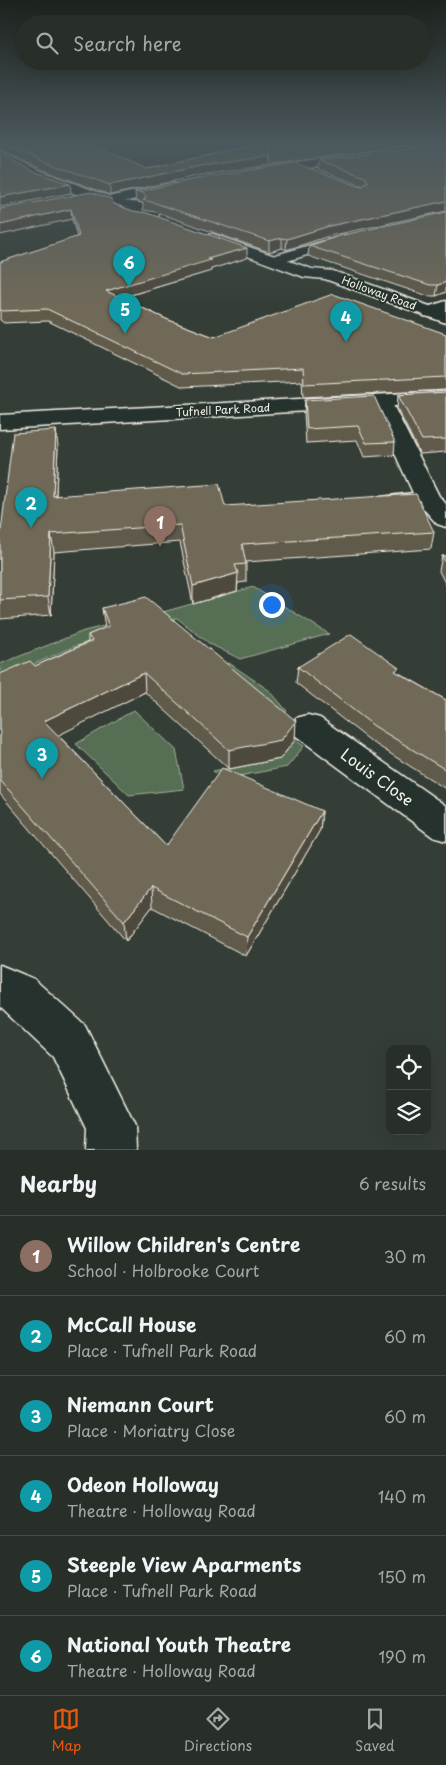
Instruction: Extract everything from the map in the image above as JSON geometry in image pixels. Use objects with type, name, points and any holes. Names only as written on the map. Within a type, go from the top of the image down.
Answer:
[{"type":"main road","points":[[68,200],[84,197]]},
{"type":"main road","points":[[97,197],[114,203],[120,209],[134,215],[150,216],[168,223]]},
{"type":"main road","points":[[114,203],[137,197]]},
{"type":"main road","name":"Holloway Road","points":[[194,232],[310,274],[327,274],[441,312]]},
{"type":"main road","points":[[274,260],[362,235]]},
{"type":"main road","name":"Holloway Road","points":[[310,274],[310,280],[446,332]]},
{"type":"main road","name":"Tufnell Park Road","points":[[0,422],[446,397]]},
{"type":"main road","points":[[381,401],[428,499],[446,519]]},
{"type":"main road","points":[[360,504],[428,499]]},
{"type":"main road","name":"Louis Close","points":[[308,727],[446,826]]},
{"type":"main road","points":[[0,986],[19,994],[70,1041],[111,1126],[111,1150]]},
{"type":"green space","points":[[253,587],[329,634],[240,659],[210,644],[177,618],[168,619],[163,612]]},
{"type":"green space","points":[[104,626],[108,636],[73,647],[0,679],[0,664],[84,631]]},
{"type":"green space","points":[[229,663],[270,691],[287,711],[285,713],[225,665]]},
{"type":"green space","points":[[134,710],[176,750],[184,789],[129,795],[76,744]]},
{"type":"green space","points":[[295,740],[304,746],[287,767],[223,779],[213,771],[280,759]]},
{"type":"building","points":[[66,197],[104,197],[111,199],[114,204],[133,211],[147,213],[247,248],[106,291],[166,319],[214,337],[333,294],[446,334],[446,377],[304,384],[303,368],[182,374],[47,309],[0,310],[0,262],[79,236],[71,209],[0,225],[0,209]]},
{"type":"building","points":[[446,197],[446,201],[329,226],[287,239],[282,238],[269,241],[143,200],[146,198]]},
{"type":"building","points":[[446,212],[446,282],[438,285],[430,285],[309,246],[339,236]]},
{"type":"building","points":[[446,392],[446,439],[422,440],[398,395]]},
{"type":"building","points":[[374,396],[395,442],[366,443],[358,426],[307,429],[305,400]]},
{"type":"building","points":[[56,430],[53,496],[219,484],[225,506],[416,494],[434,532],[242,544],[246,564],[235,565],[238,573],[193,586],[180,525],[51,534],[48,597],[0,600],[0,539],[13,433]]},
{"type":"building","points":[[442,556],[446,556],[446,564]]},
{"type":"building","points":[[146,597],[296,721],[281,740],[229,750],[144,673],[44,721],[166,846],[222,768],[322,811],[247,937],[151,888],[124,922],[0,780],[0,674],[30,661],[35,666],[92,641],[88,635],[109,626],[102,608]]},
{"type":"building","points":[[351,634],[399,668],[395,671],[446,700],[446,770],[374,726],[298,667]]},
{"type":"place","name":"National Youth Theatre","points":[[129,287]]},
{"type":"place","name":"Steeple View Aparments","points":[[125,334]]},
{"type":"place","name":"Odeon Holloway","points":[[346,342]]},
{"type":"place","name":"McCall House","points":[[31,528]]},
{"type":"place","name":"Willow Children's Centre","points":[[160,547]]},
{"type":"place","name":"Niemann Court","points":[[42,779]]}]
